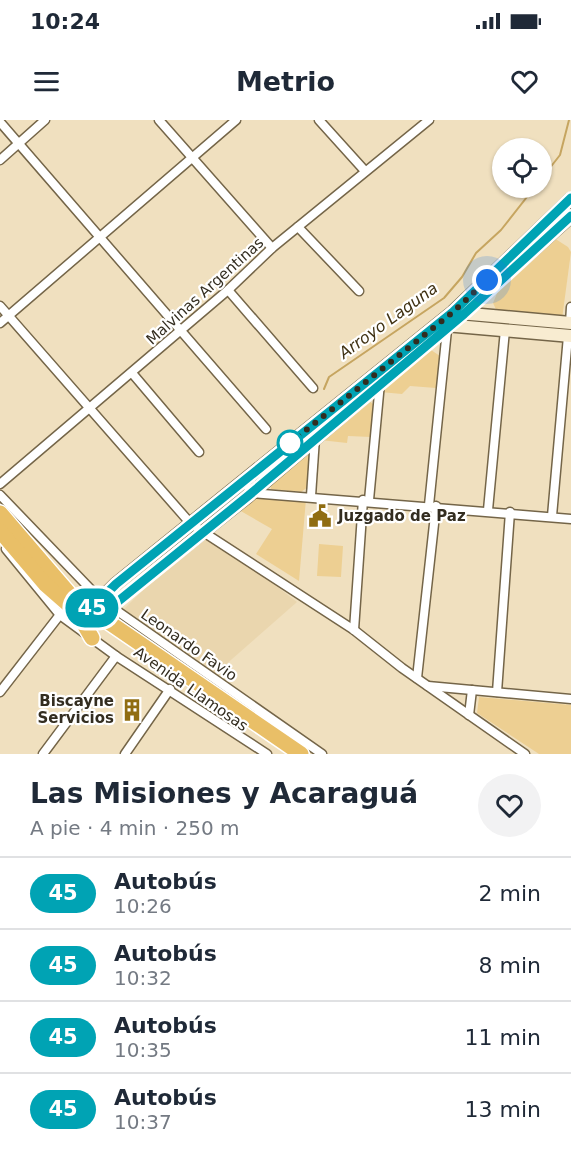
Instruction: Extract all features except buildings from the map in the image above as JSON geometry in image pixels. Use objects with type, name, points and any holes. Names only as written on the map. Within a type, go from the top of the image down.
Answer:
[{"type":"highway","name":"Avenida Llamosas","points":[[0,513],[72,597],[285,754]]},
{"type":"highway","name":"Avenida Llamosas","points":[[0,531],[64,610],[96,615]]},
{"type":"highway","points":[[96,615],[301,754]]},
{"type":"main road","points":[[96,615],[252,493],[380,383],[450,318],[571,198]]},
{"type":"main road","points":[[96,615],[191,524],[450,318],[571,216]]},
{"type":"main road","points":[[450,318],[570,330]]},
{"type":"main road","points":[[450,318],[505,330],[570,330]]},
{"type":"street","points":[[0,160],[45,120]]},
{"type":"street","points":[[159,120],[272,248]]},
{"type":"street","points":[[0,323],[236,120]]},
{"type":"street","points":[[320,120],[365,171]]},
{"type":"street","name":"Malvinas Argentinas","points":[[0,484],[132,374],[272,248],[429,120]]},
{"type":"street","points":[[0,122],[266,429]]},
{"type":"street","points":[[298,227],[359,291]]},
{"type":"street","points":[[228,290],[313,388]]},
{"type":"street","points":[[0,306],[191,524],[354,630],[428,686],[525,754]]},
{"type":"street","points":[[552,516],[571,307]]},
{"type":"street","points":[[417,678],[450,318]]},
{"type":"street","points":[[488,510],[505,330]]},
{"type":"street","points":[[132,374],[199,452]]},
{"type":"street","points":[[354,630],[380,383]]},
{"type":"street","points":[[311,496],[315,438]]},
{"type":"street","points":[[244,482],[252,493],[432,505],[571,519]]},
{"type":"street","name":"Leonardo Favio","points":[[0,495],[96,615],[322,754]]},
{"type":"street","points":[[497,692],[510,512]]},
{"type":"street","points":[[0,542],[64,610],[96,615],[116,656],[267,754]]},
{"type":"street","points":[[2,686],[64,610]]},
{"type":"street","points":[[43,754],[116,656]]},
{"type":"street","points":[[428,686],[571,699]]},
{"type":"street","points":[[125,754],[170,689]]},
{"type":"street","points":[[469,715],[471,690]]},
{"type":"shaded area","points":[[554,238],[568,247],[571,252],[562,319],[499,316],[493,303],[498,291]]},
{"type":"shaded area","points":[[431,350],[440,356],[436,388],[410,386],[402,394],[380,392]]},
{"type":"shaded area","points":[[369,401],[373,404],[371,437],[348,436],[347,443],[320,440]]},
{"type":"shaded area","points":[[307,453],[311,457],[308,487],[301,492],[271,489],[270,483]]},
{"type":"shaded area","points":[[254,495],[306,499],[299,581],[256,554],[272,529],[239,510]]},
{"type":"shaded area","points":[[203,530],[297,602],[215,674],[123,610]]},
{"type":"shaded area","points":[[319,544],[343,546],[341,577],[317,576]]},
{"type":"shaded area","points":[[479,697],[571,705],[571,754],[539,754],[477,713]]},
{"type":"waterway","name":"Arroyo Laguna","points":[[552,165],[560,155],[569,120]]},
{"type":"waterway","name":"Arroyo Laguna","points":[[324,389],[329,377],[444,298],[462,277],[476,253],[501,230],[526,198]]},
{"type":"bus line","name":"45","points":[[571,198],[453,312],[116,584],[91,609],[100,616],[109,606],[248,496],[448,325],[464,314],[571,216]]},
{"type":"place","name":"Juzgado de Paz","points":[[320,516]]},
{"type":"place","name":"Biscayne Servicios","points":[[132,710]]},
{"type":"route","points":[[290,443],[453,312],[487,280]]}]
